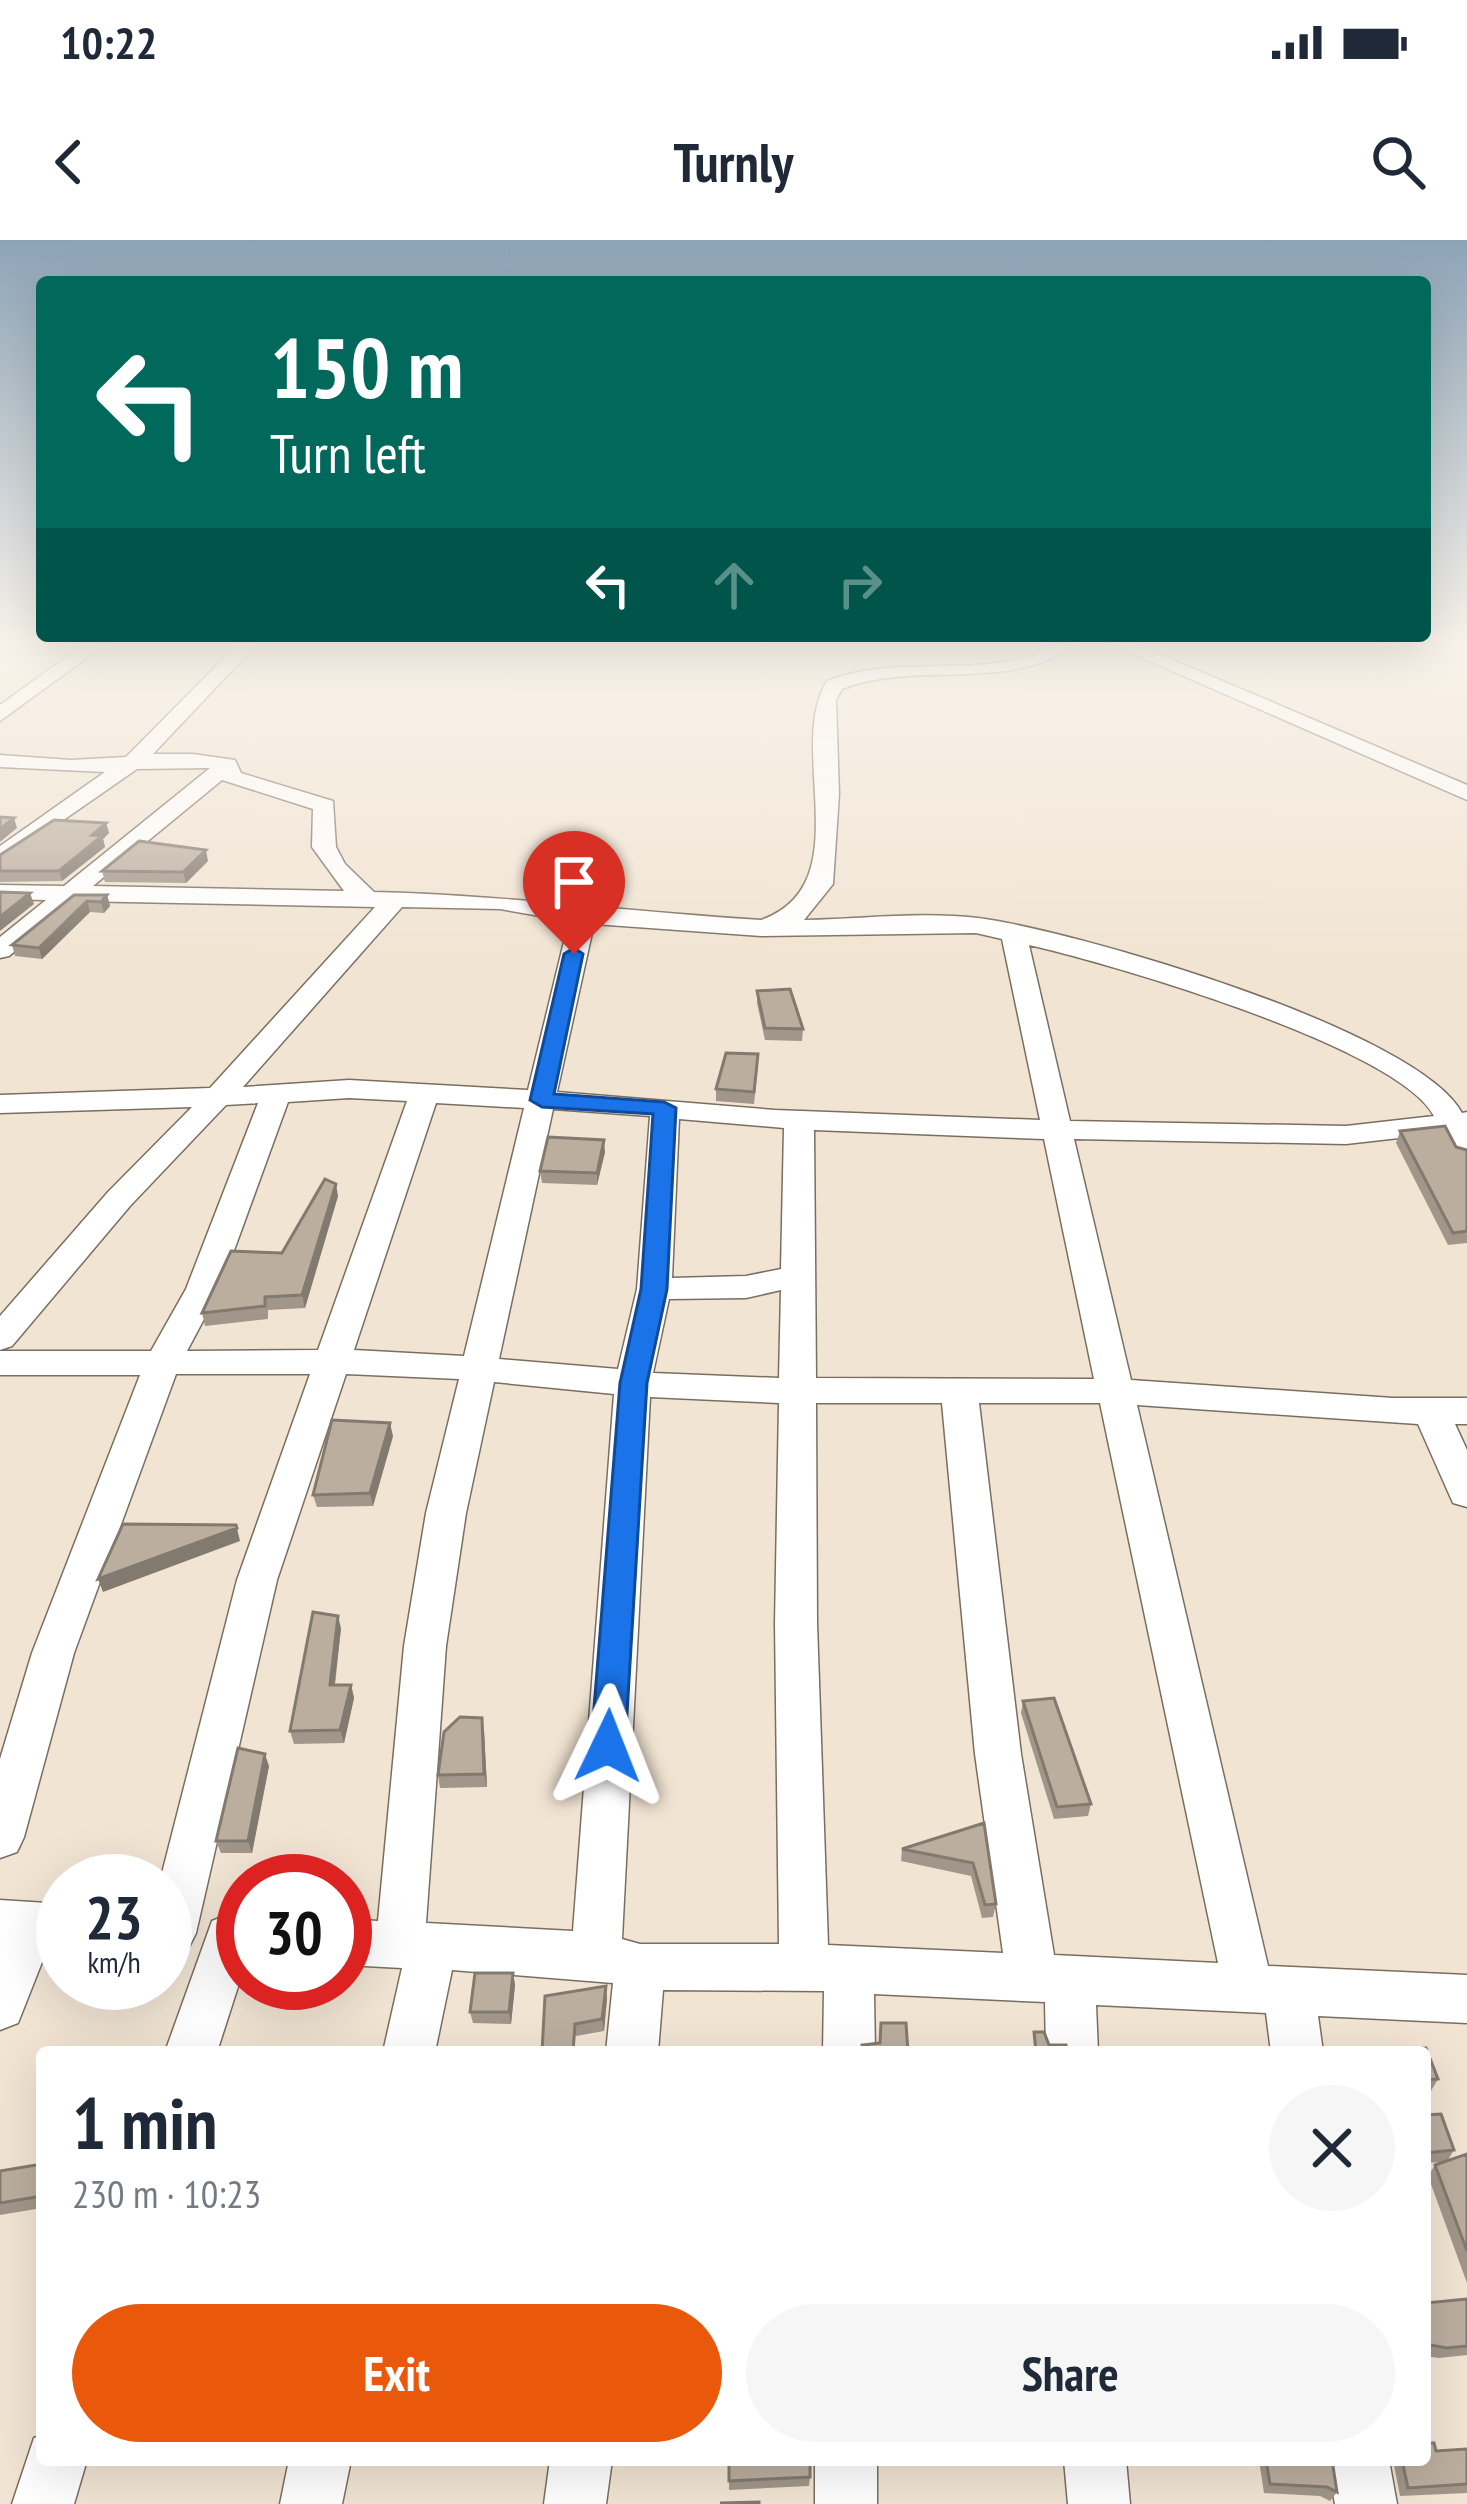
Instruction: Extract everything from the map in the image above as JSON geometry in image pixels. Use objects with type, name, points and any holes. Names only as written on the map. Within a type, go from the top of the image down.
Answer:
[{"type":"street","points":[[0,857],[147,749]]},
{"type":"street","points":[[761,928],[791,919],[821,884],[827,749]]},
{"type":"street","points":[[1364,749],[1467,793]]},
{"type":"street","points":[[0,761],[98,766],[138,758],[226,765]]},
{"type":"street","points":[[0,950],[226,765]]},
{"type":"street","points":[[226,765],[230,777],[326,806],[318,827],[328,861],[381,899]]},
{"type":"street","points":[[0,892],[500,902],[583,916],[761,928],[950,925],[1013,932],[1103,954],[1252,1002],[1319,1030],[1422,1084],[1460,1121],[1467,1150]]},
{"type":"street","points":[[0,1338],[119,1199],[218,1097],[381,899]]},
{"type":"street","points":[[410,2046],[425,1646],[446,1513],[583,916]]},
{"type":"street","points":[[1013,932],[1119,1391],[1268,1988],[1294,2046]]},
{"type":"street","points":[[0,1104],[332,1089],[800,1120],[1058,1130],[1346,1135],[1460,1121]]},
{"type":"street","points":[[0,1837],[53,1653],[164,1362],[203,1289],[277,1092]]},
{"type":"street","points":[[188,1854],[257,1580],[424,1094]]},
{"type":"street","points":[[631,2046],[618,1961],[634,1383],[654,1289],[664,1108]]},
{"type":"street","points":[[800,1120],[795,1277],[799,1393],[796,1623],[827,1967],[847,2046]]},
{"type":"street","points":[[654,1289],[746,1287],[795,1277]]},
{"type":"street","points":[[0,1363],[329,1361],[799,1393],[1119,1391],[1449,1412],[1467,1493]]},
{"type":"street","points":[[959,1390],[998,1754],[1070,2046]]},
{"type":"street","points":[[0,2006],[32,1924]]},
{"type":"street","points":[[372,1944],[618,1961],[1467,1999]]},
{"type":"street","points":[[193,2046],[216,1988]]},
{"type":"street","points":[[43,2504],[54,2466]]},
{"type":"street","points":[[311,2504],[319,2466]]},
{"type":"street","points":[[575,2504],[580,2466]]},
{"type":"street","points":[[846,2466],[846,2504]]},
{"type":"street","points":[[1096,2466],[1099,2504]]},
{"type":"street","points":[[1359,2466],[1366,2504]]},
{"type":"building","points":[[54,820],[106,823],[92,835],[102,836],[59,871],[0,871],[0,855]]},
{"type":"building","points":[[139,841],[206,850],[183,872],[102,871]]},
{"type":"building","points":[[0,892],[30,893],[0,917]]},
{"type":"building","points":[[74,895],[107,895],[101,902],[87,901],[39,948],[12,945]]},
{"type":"building","points":[[790,989],[803,1029],[765,1028],[757,991]]},
{"type":"building","points":[[726,1053],[758,1054],[754,1092],[716,1089]]},
{"type":"building","points":[[1445,1126],[1456,1147],[1467,1150],[1467,1231],[1453,1233],[1400,1131]]},
{"type":"building","points":[[548,1137],[604,1140],[597,1173],[540,1171]]},
{"type":"building","points":[[325,1179],[336,1184],[302,1295],[265,1297],[265,1306],[202,1313],[231,1251],[282,1253]]},
{"type":"building","points":[[332,1420],[390,1423],[370,1493],[313,1495]]},
{"type":"building","points":[[123,1524],[236,1525],[237,1528],[98,1579]]},
{"type":"building","points":[[313,1612],[338,1616],[330,1685],[351,1685],[340,1730],[290,1731]]},
{"type":"building","points":[[1054,1698],[1091,1804],[1057,1807],[1023,1701]]},
{"type":"building","points":[[460,1717],[482,1718],[484,1774],[438,1775],[444,1732]]},
{"type":"building","points":[[238,1748],[265,1754],[248,1841],[216,1841]]},
{"type":"building","points":[[984,1823],[996,1904],[985,1905],[973,1863],[902,1849]]},
{"type":"building","points":[[475,1973],[513,1973],[509,2012],[470,2012]]},
{"type":"building","points":[[606,1986],[602,2019],[575,2024],[573,2046],[542,2046],[545,1996]]},
{"type":"building","points":[[881,2023],[906,2023],[908,2046],[862,2045],[880,2043]]},
{"type":"building","points":[[1034,2032],[1044,2032],[1049,2045],[1066,2046],[1035,2046]]},
{"type":"building","points":[[1441,2114],[1454,2150],[1431,2152],[1431,2115]]},
{"type":"building","points":[[1467,2154],[1467,2251],[1435,2165]]},
{"type":"building","points":[[36,2165],[36,2197],[0,2203],[0,2171]]},
{"type":"building","points":[[1467,2299],[1467,2346],[1431,2345],[1431,2302]]},
{"type":"building","points":[[1431,2443],[1436,2451],[1467,2449],[1467,2484],[1408,2488],[1403,2466],[1431,2466]]},
{"type":"building","points":[[729,2466],[810,2466],[810,2477],[729,2481]]},
{"type":"building","points":[[1267,2466],[1333,2466],[1337,2492],[1327,2487],[1270,2484]]},
{"type":"route","points":[[574,954],[542,1100],[664,1108],[654,1289],[634,1383],[608,1746]]}]
